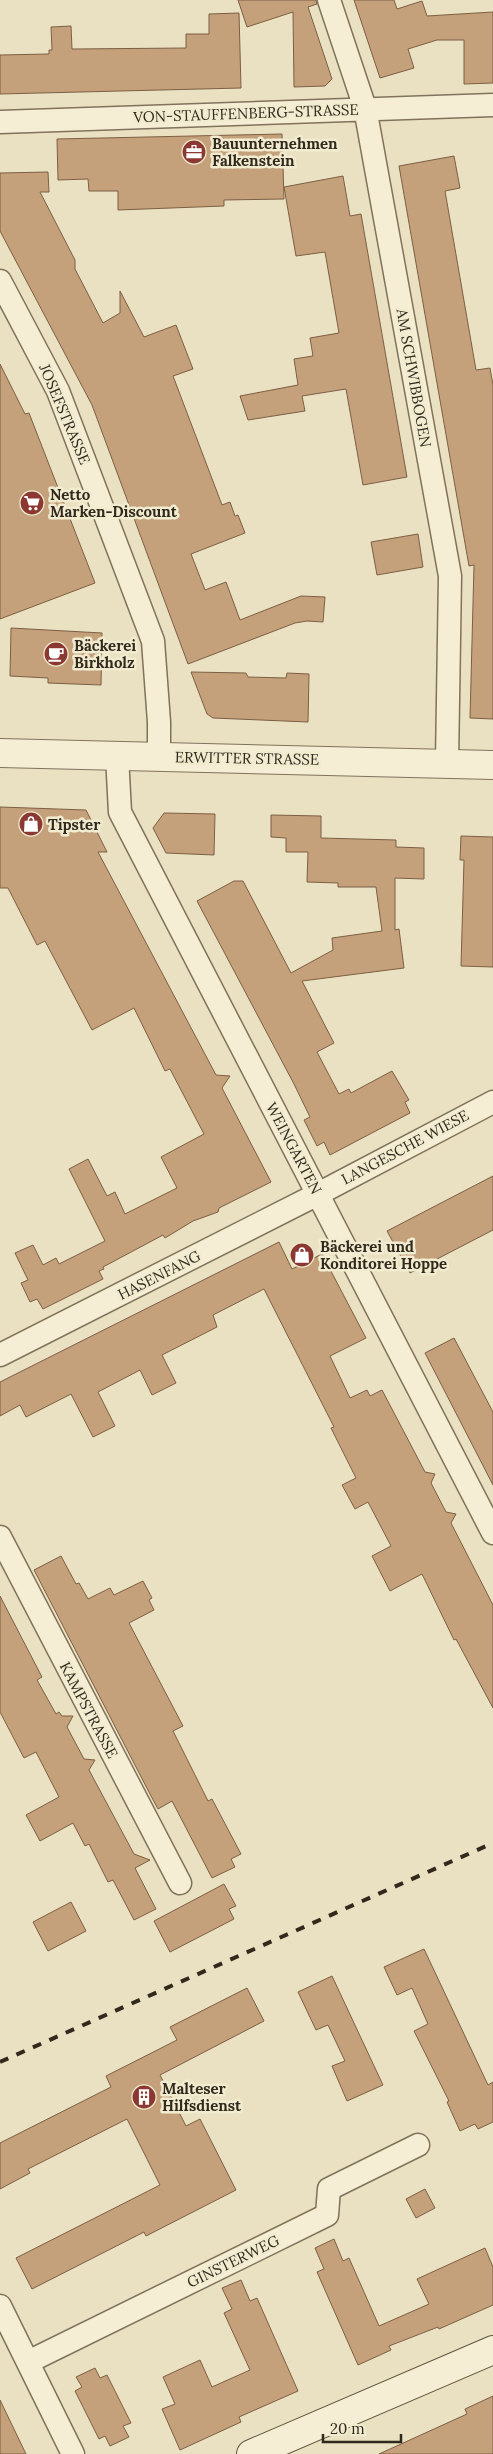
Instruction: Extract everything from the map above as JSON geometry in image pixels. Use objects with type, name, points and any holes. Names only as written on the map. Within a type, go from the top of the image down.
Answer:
[{"type":"street","name":"AM SCHWIBBOGEN","points":[[329,0],[365,108],[450,576],[447,762]]},
{"type":"street","name":"VON-STAUFFENBERG-STRASSE","points":[[0,122],[493,105]]},
{"type":"street","name":"JOSEFSTRASSE","points":[[0,281],[58,391],[152,641],[159,722],[159,756]]},
{"type":"street","name":"ERWITTER STRASSE","points":[[0,753],[447,762],[493,765]]},
{"type":"street","name":"WEINGARTEN","points":[[117,756],[120,812],[493,1533]]},
{"type":"street","name":"LANGESCHE WIESE","points":[[318,1194],[493,1102]]},
{"type":"street","name":"HASENFANG","points":[[0,1355],[318,1194]]},
{"type":"street","name":"KAMPSTRASSE","points":[[0,1537],[180,1883]]},
{"type":"street","name":"GINSTERWEG","points":[[28,2362],[327,2215],[329,2190],[418,2145]]},
{"type":"street","points":[[0,2306],[74,2454]]},
{"type":"street","points":[[257,2453],[493,2350]]},
{"type":"building","points":[[238,0],[316,0],[317,4],[308,7],[332,79],[325,86],[294,87],[293,12],[247,27]]},
{"type":"building","points":[[354,0],[394,0],[397,9],[422,1],[427,16],[493,12],[493,83],[464,84],[464,40],[437,40],[408,49],[414,68],[380,78]]},
{"type":"building","points":[[239,13],[241,88],[0,94],[0,55],[49,54],[49,50],[52,50],[51,27],[71,26],[72,49],[186,48],[186,34],[209,34],[209,14]]},
{"type":"building","points":[[282,134],[284,199],[224,200],[224,206],[118,210],[118,191],[89,191],[88,179],[58,180],[57,139]]},
{"type":"building","points":[[454,156],[460,188],[445,191],[476,370],[490,368],[493,385],[493,719],[470,718],[474,565],[469,566],[399,166]]},
{"type":"building","points":[[48,172],[49,192],[40,192],[75,260],[75,269],[103,323],[120,313],[120,291],[144,337],[176,325],[193,369],[173,376],[222,505],[230,502],[235,516],[238,515],[245,533],[191,554],[205,590],[226,582],[240,620],[301,596],[325,597],[323,622],[307,621],[295,623],[188,664],[92,405],[0,231],[0,173]]},
{"type":"building","points":[[343,176],[350,216],[361,214],[407,477],[363,485],[346,389],[302,396],[305,411],[248,420],[240,396],[298,385],[294,359],[313,356],[310,338],[339,333],[325,252],[296,256],[284,187]]},
{"type":"building","name":"Netto Marken-Discount","points":[[0,364],[25,414],[29,413],[95,583],[0,619]]},
{"type":"building","points":[[418,534],[423,567],[377,575],[371,542]]},
{"type":"building","name":"Bäckerei Birkholz","points":[[11,628],[102,633],[101,685],[48,683],[48,678],[10,676]]},
{"type":"building","points":[[191,672],[246,673],[248,677],[286,678],[287,673],[309,674],[308,722],[213,718],[207,714]]},
{"type":"building","points":[[0,807],[86,810],[107,852],[98,852],[216,1075],[230,1076],[222,1088],[271,1182],[219,1208],[218,1212],[193,1221],[165,1238],[163,1235],[103,1267],[104,1269],[99,1271],[103,1279],[43,1309],[37,1299],[30,1302],[21,1283],[28,1280],[15,1253],[33,1245],[43,1265],[56,1258],[59,1264],[105,1241],[69,1169],[88,1159],[107,1196],[115,1192],[125,1214],[177,1188],[161,1157],[204,1134],[170,1069],[165,1071],[134,1008],[92,1030],[45,941],[37,945],[8,888],[0,888]]},
{"type":"building","points":[[164,813],[215,814],[214,855],[166,853],[153,828]]},
{"type":"building","points":[[271,815],[321,816],[321,838],[396,840],[396,847],[424,848],[424,879],[395,878],[395,930],[399,929],[404,968],[302,981],[334,1043],[317,1052],[339,1094],[349,1089],[351,1093],[392,1071],[409,1100],[405,1102],[410,1113],[330,1155],[324,1142],[317,1146],[304,1120],[310,1117],[294,1084],[197,901],[234,881],[243,881],[291,973],[333,950],[332,938],[382,931],[376,887],[338,887],[338,883],[307,882],[308,852],[286,852],[286,838],[271,837]]},
{"type":"building","points":[[461,836],[493,837],[493,967],[461,966],[464,860],[460,860]]},
{"type":"building","points":[[493,1176],[493,1230],[410,1273],[387,1231]]},
{"type":"building","points":[[279,1242],[292,1269],[322,1254],[366,1338],[330,1356],[350,1398],[367,1390],[370,1396],[382,1390],[425,1472],[435,1474],[431,1483],[446,1512],[456,1514],[451,1523],[493,1605],[493,1708],[456,1639],[454,1640],[422,1574],[390,1591],[372,1556],[391,1546],[368,1502],[355,1509],[342,1485],[356,1478],[331,1428],[334,1427],[264,1289],[213,1315],[217,1327],[162,1355],[176,1383],[152,1395],[140,1370],[98,1392],[115,1426],[93,1437],[71,1394],[26,1417],[20,1405],[0,1416],[0,1382]]},
{"type":"building","points":[[454,1338],[493,1412],[493,1485],[425,1353]]},
{"type":"building","points":[[61,1556],[76,1584],[79,1583],[88,1599],[110,1588],[114,1595],[143,1581],[152,1598],[149,1600],[154,1610],[129,1623],[183,1726],[173,1731],[208,1801],[212,1799],[241,1854],[231,1859],[235,1867],[212,1878],[172,1801],[158,1809],[34,1570]]},
{"type":"building","points":[[0,1596],[42,1677],[37,1680],[56,1714],[59,1712],[62,1716],[73,1716],[67,1727],[84,1759],[95,1760],[89,1770],[134,1854],[150,1860],[135,1868],[156,1909],[134,1920],[113,1880],[108,1882],[89,1844],[85,1846],[73,1823],[40,1841],[26,1815],[59,1797],[36,1752],[24,1758],[0,1712]]},
{"type":"building","points":[[224,1884],[236,1906],[229,1909],[234,1919],[170,1952],[154,1921]]},
{"type":"building","points":[[71,1902],[86,1931],[48,1951],[33,1922]]},
{"type":"building","points":[[424,1949],[488,2085],[493,2082],[493,2122],[478,2129],[475,2124],[460,2131],[447,2102],[449,2101],[414,2031],[428,2024],[412,1988],[397,1995],[384,1967]]},
{"type":"building","points":[[332,1976],[383,2085],[347,2101],[332,2066],[345,2061],[328,2025],[316,2030],[298,1992]]},
{"type":"building","points":[[247,1988],[264,2021],[160,2075],[186,2126],[200,2119],[236,2190],[146,2236],[144,2232],[32,2289],[16,2258],[160,2185],[127,2119],[28,2169],[30,2173],[0,2189],[0,2143],[111,2087],[106,2076],[177,2040],[170,2027]]},
{"type":"building","points":[[425,2189],[435,2208],[416,2218],[406,2199]]},
{"type":"building","points":[[334,2239],[343,2261],[349,2258],[379,2326],[429,2304],[417,2279],[485,2248],[493,2267],[493,2305],[439,2329],[438,2327],[389,2346],[391,2350],[358,2365],[317,2272],[324,2269],[315,2248]]},
{"type":"building","points":[[241,2280],[250,2301],[257,2298],[298,2391],[239,2417],[241,2422],[180,2450],[162,2409],[175,2404],[163,2377],[200,2360],[212,2387],[250,2370],[224,2313],[232,2309],[222,2288]]},
{"type":"building","points":[[95,2368],[100,2378],[107,2375],[131,2423],[123,2426],[129,2437],[110,2446],[105,2436],[99,2439],[75,2391],[82,2387],[76,2377]]},
{"type":"building","points":[[493,2396],[493,2454],[379,2454],[467,2414],[465,2409]]},
{"type":"building","points":[[0,2400],[26,2454],[0,2454]]},
{"type":"railway","points":[[0,2062],[493,1843]]},
{"type":"place","name":"Bauunternehmen Falkenstein","points":[[194,152]]},
{"type":"place","name":"Netto Marken-Discount","points":[[32,503]]},
{"type":"place","name":"Bäckerei Birkholz","points":[[56,654]]},
{"type":"place","name":"Tipster","points":[[31,824]]},
{"type":"place","name":"Bäckerei und Konditorei Hoppe","points":[[302,1255]]},
{"type":"place","name":"Malteser Hilfsdienst","points":[[144,2097]]}]
